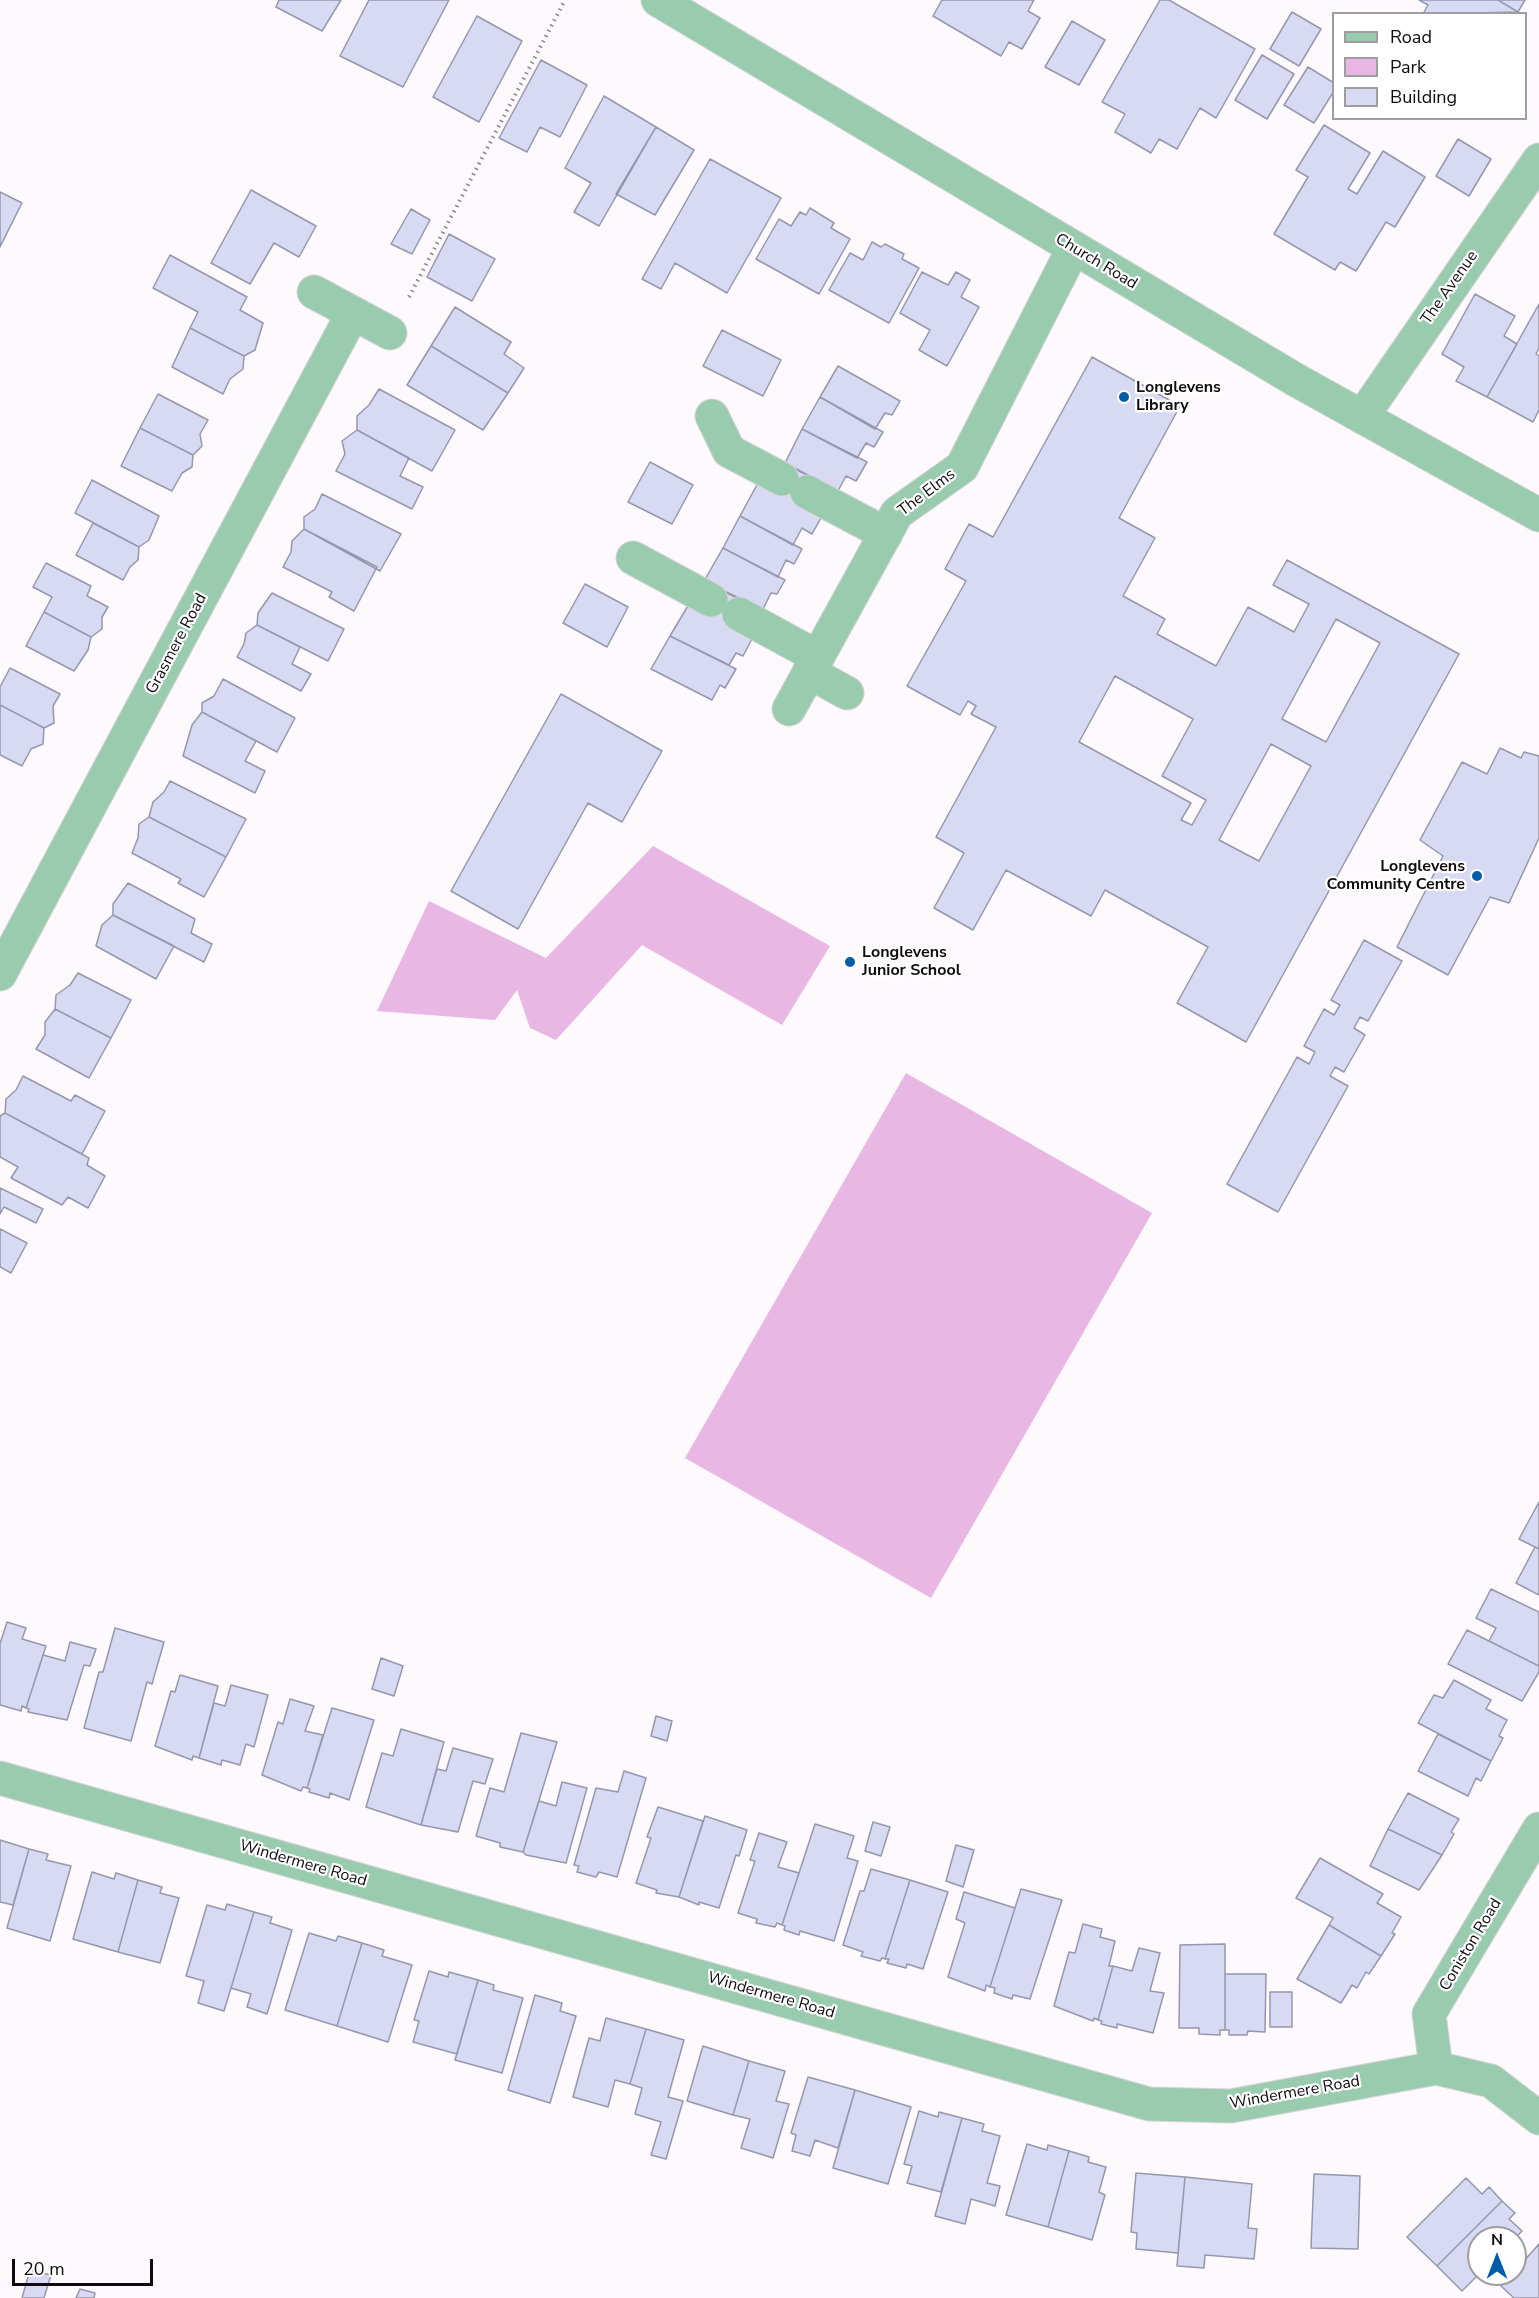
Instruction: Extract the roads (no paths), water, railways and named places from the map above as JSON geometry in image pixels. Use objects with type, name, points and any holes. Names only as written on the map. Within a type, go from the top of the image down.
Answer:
[{"type":"street","name":"Church Road","points":[[658,0],[1073,249],[1362,417],[1539,515]]},
{"type":"street","name":"The Avenue","points":[[1362,417],[1539,160]]},
{"type":"street","name":"The Elms","points":[[789,709],[897,513],[962,467],[1073,249]]},
{"type":"street","points":[[314,291],[390,333]]},
{"type":"street","name":"Grasmere Road","points":[[0,974],[353,314]]},
{"type":"street","points":[[712,416],[729,451],[886,534]]},
{"type":"street","points":[[633,558],[725,607],[814,664],[847,693]]},
{"type":"street","name":"Windermere Road","points":[[0,1778],[1149,2104],[1231,2106],[1436,2068],[1491,2081],[1539,2118]]},
{"type":"street","name":"Coniston Road","points":[[1436,2068],[1429,2014],[1539,1829]]},
{"type":"place","name":"Longlevens Library","points":[[1124,397]]},
{"type":"place","name":"Longlevens Community Centre","points":[[1477,876]]},
{"type":"place","name":"Longlevens Junior School","points":[[850,962]]}]
